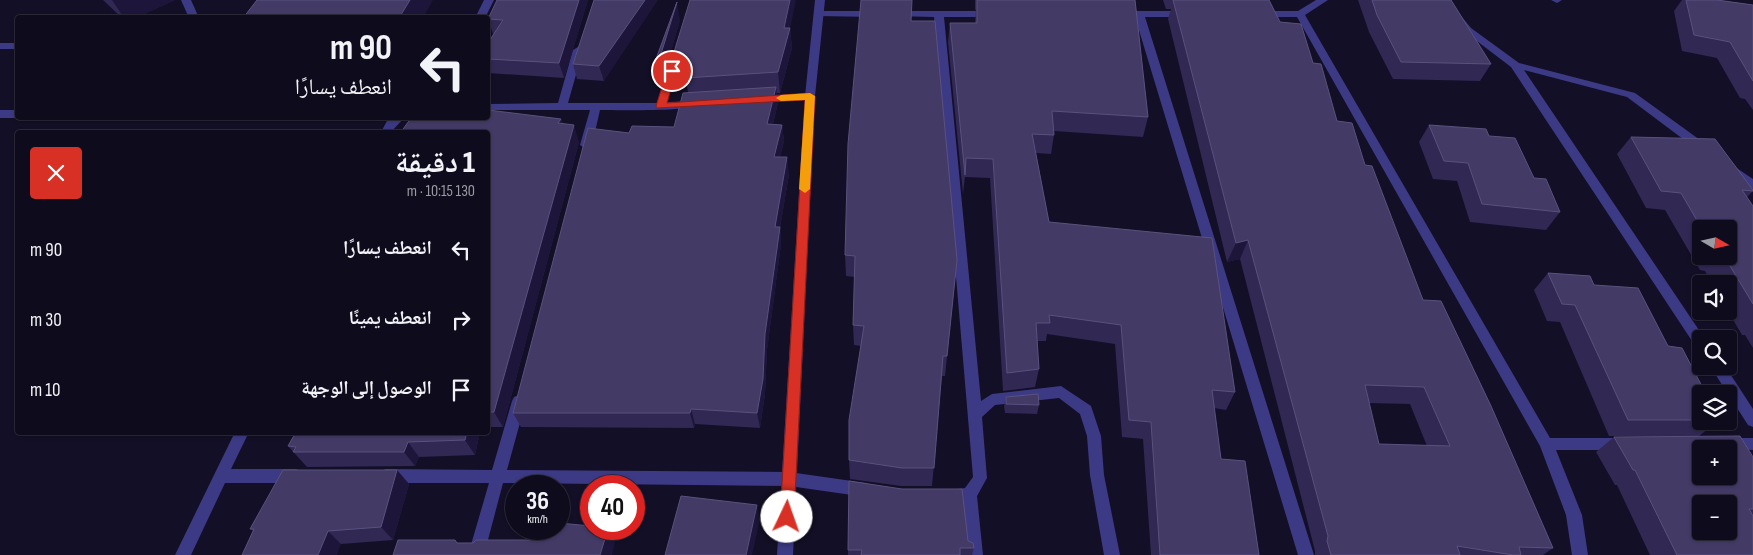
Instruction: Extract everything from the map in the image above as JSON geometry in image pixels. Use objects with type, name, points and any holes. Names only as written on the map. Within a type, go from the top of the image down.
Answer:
[{"type":"street","points":[[186,0],[193,15]]},
{"type":"street","points":[[482,15],[489,0]]},
{"type":"street","points":[[784,555],[810,96],[820,0]]},
{"type":"street","points":[[1253,14],[1300,14],[1323,0]]},
{"type":"street","points":[[1443,0],[1468,30],[1515,65],[1692,330]]},
{"type":"street","points":[[819,14],[1006,14]]},
{"type":"street","points":[[939,14],[976,415],[980,478],[968,495],[975,555]]},
{"type":"street","points":[[1120,14],[1196,14]]},
{"type":"street","points":[[1139,14],[1306,555]]},
{"type":"street","points":[[1300,14],[1546,444],[1574,515],[1580,555]]},
{"type":"street","points":[[562,106],[582,36]]},
{"type":"street","points":[[661,106],[680,44]]},
{"type":"street","points":[[0,46],[15,46]]},
{"type":"street","points":[[1515,65],[1631,95],[1753,185]]},
{"type":"street","points":[[750,100],[810,96]]},
{"type":"street","points":[[490,107],[661,106],[710,103]]},
{"type":"street","points":[[584,153],[596,106]]},
{"type":"street","points":[[0,114],[15,114]]},
{"type":"street","points":[[387,130],[396,120]]},
{"type":"street","points":[[1723,375],[1753,421]]},
{"type":"street","points":[[476,555],[500,475],[522,390]]},
{"type":"street","points":[[976,415],[992,400],[1061,392],[1086,410],[1094,436],[1097,475],[1112,555]]},
{"type":"street","points":[[183,555],[241,435]]},
{"type":"street","points":[[1546,444],[1634,444]]},
{"type":"street","points":[[1737,444],[1753,444]]},
{"type":"street","points":[[370,476],[500,475],[789,479],[882,492]]},
{"type":"street","points":[[221,476],[311,476]]},
{"type":"street","points":[[938,496],[968,495]]},
{"type":"building","points":[[257,0],[410,0],[401,15],[245,15]]},
{"type":"building","points":[[497,0],[579,0],[559,63],[490,59],[490,40],[503,20],[490,19],[490,15]]},
{"type":"building","points":[[594,0],[645,0],[599,66],[573,64]]},
{"type":"building","points":[[690,0],[790,0],[784,28],[790,28],[778,72],[685,78],[688,66],[670,65]]},
{"type":"building","points":[[861,0],[912,0],[911,21],[935,21],[957,260],[947,356],[943,356],[934,468],[902,468],[849,460],[849,420],[864,326],[853,325],[855,256],[845,255],[848,144]]},
{"type":"building","points":[[977,0],[1135,0],[1148,117],[1052,111],[1054,135],[1032,134],[1049,222],[1212,238],[1235,392],[1212,390],[1221,459],[1245,461],[1259,555],[1160,555],[1151,422],[1129,420],[1121,325],[1049,315],[1050,323],[1036,323],[1039,369],[1007,373],[993,159],[966,158],[965,175],[950,23],[977,23]]},
{"type":"building","points":[[1173,0],[1269,0],[1280,22],[1301,24],[1313,63],[1321,64],[1337,121],[1352,123],[1365,165],[1372,166],[1423,300],[1441,301],[1491,406],[1553,548],[1519,547],[1521,555],[1457,546],[1460,555],[1331,555],[1327,541],[1328,536],[1248,240],[1236,243]],"holes":[[[1365,385],[1424,387],[1450,446],[1379,444]]]},
{"type":"building","points":[[1372,0],[1451,0],[1491,64],[1401,62],[1377,15]]},
{"type":"building","points":[[1686,0],[1717,0],[1753,5],[1753,81],[1730,42],[1694,35]]},
{"type":"building","points":[[677,2],[657,67],[653,67]]},
{"type":"building","points":[[776,87],[767,124],[782,125],[774,157],[787,157],[775,227],[780,227],[765,334],[763,379],[757,413],[691,409],[690,413],[513,413],[588,128],[629,133],[632,126],[674,127],[683,93]]},
{"type":"building","points":[[490,110],[561,119],[558,123],[574,125],[494,412],[490,412],[490,130],[402,130],[410,120],[490,120]]},
{"type":"building","points":[[1429,125],[1486,129],[1489,136],[1515,138],[1534,178],[1546,179],[1560,212],[1482,204],[1468,163],[1444,161]]},
{"type":"building","points":[[1631,137],[1715,139],[1753,190],[1742,190],[1753,206],[1753,304],[1729,265],[1738,265],[1738,220],[1697,220],[1681,193],[1661,191]]},
{"type":"building","points":[[1548,273],[1590,276],[1594,285],[1638,288],[1668,346],[1682,348],[1692,367],[1692,375],[1696,375],[1701,385],[1692,385],[1692,420],[1628,420],[1575,305],[1562,304]]},
{"type":"building","points":[[1038,394],[1039,405],[1006,404],[1006,397]]},
{"type":"building","points":[[294,435],[466,435],[465,440],[408,442],[404,452],[293,452],[296,447],[288,446]]},
{"type":"building","points":[[1740,436],[1753,457],[1753,509],[1749,509],[1753,516],[1753,555],[1677,555],[1635,470],[1633,470],[1614,437]]},
{"type":"building","points":[[283,470],[397,470],[381,527],[328,531],[318,555],[242,555],[254,529],[250,529]]},
{"type":"building","points":[[849,481],[902,489],[962,489],[968,541],[973,543],[974,548],[960,548],[960,555],[861,555],[862,550],[848,550]]},
{"type":"building","points":[[681,496],[757,505],[746,555],[665,555]]},
{"type":"building","points":[[570,524],[580,525],[580,540],[605,540],[600,555],[393,555],[398,540],[455,540],[457,543],[473,543],[476,540],[570,540]]},
{"type":"slow traffic","points":[[781,98],[810,96],[805,189]]},
{"type":"route","points":[[672,71],[661,106],[810,96],[787,517]]}]
